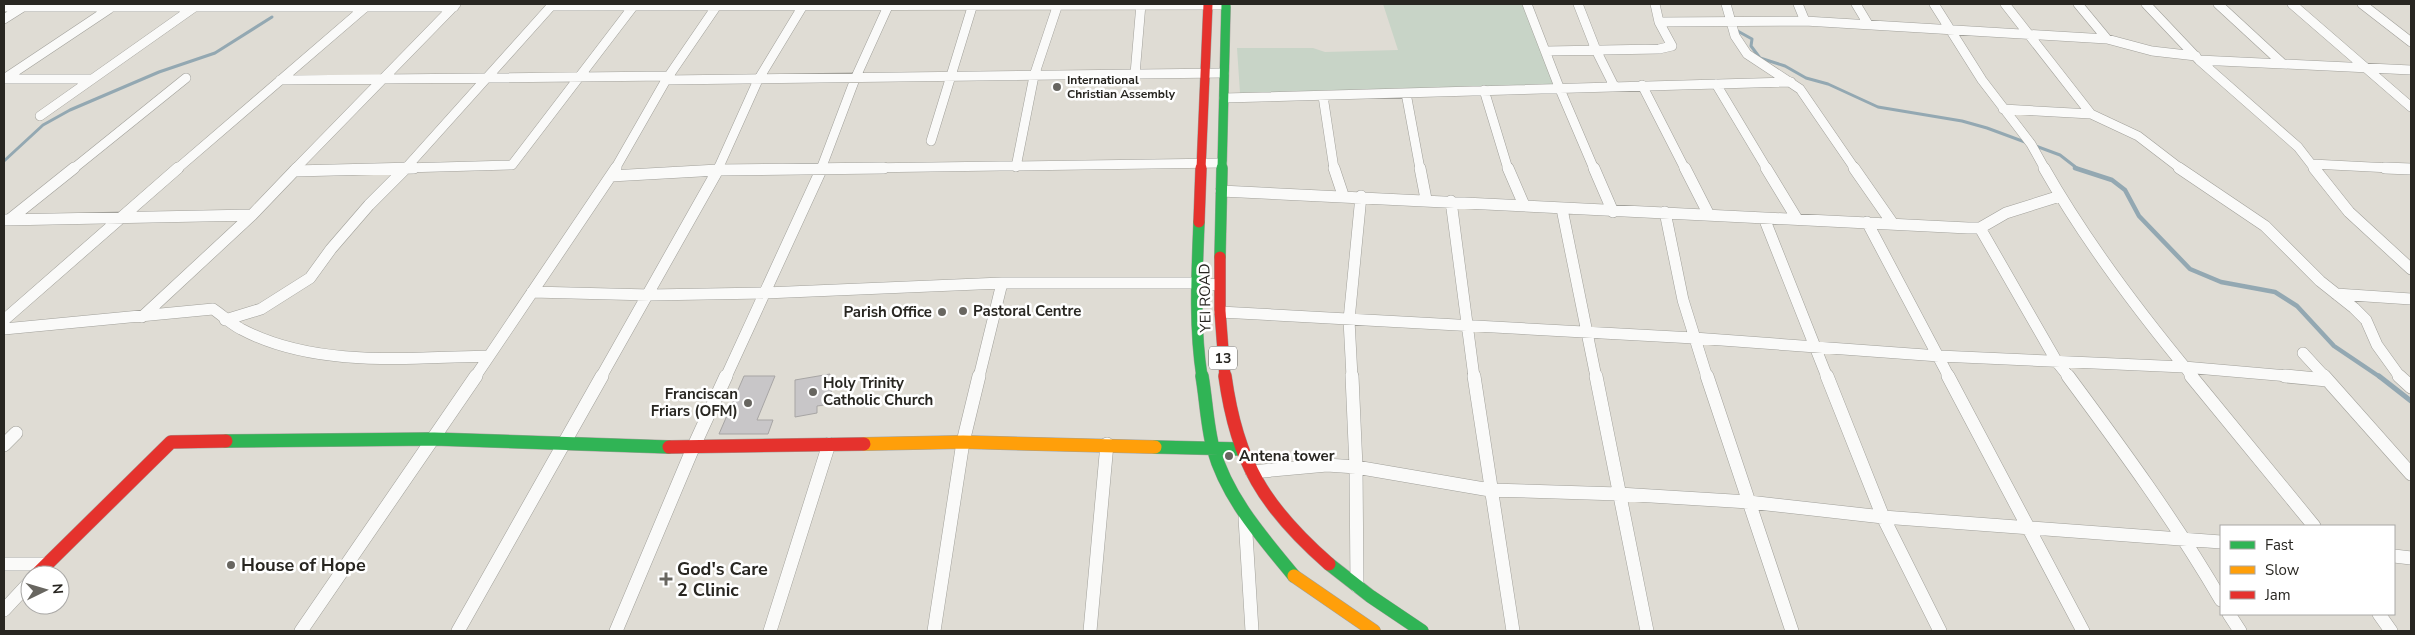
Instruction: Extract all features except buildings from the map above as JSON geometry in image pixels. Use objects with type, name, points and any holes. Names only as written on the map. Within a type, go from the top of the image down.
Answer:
[{"type":"main road","name":"YEI ROAD","points":[[1208,5],[1204,163],[1197,283],[1199,356],[1212,448],[1231,490],[1245,515],[1289,572],[1319,596],[1374,631]]},
{"type":"main road","name":"YEI ROAD","points":[[1226,5],[1218,285],[1225,377],[1240,449],[1252,472],[1278,512],[1303,542],[1357,586],[1422,631]]},
{"type":"main road","points":[[46,564],[171,442],[434,439],[564,442],[693,448],[963,442],[1107,444],[1240,449]]},
{"type":"street","points":[[1527,4],[1559,87],[1613,212]]},
{"type":"street","points":[[1578,4],[1596,50],[1614,86]]},
{"type":"street","points":[[1546,51],[1669,48],[1672,46],[1659,22],[1655,4]]},
{"type":"street","points":[[1726,4],[1733,23],[1735,36],[1747,54],[1791,82],[1810,102],[1893,224]]},
{"type":"street","points":[[1798,4],[1805,21]]},
{"type":"street","points":[[1856,4],[1868,24]]},
{"type":"street","points":[[1934,4],[1951,28],[1982,80],[2031,144],[2060,196],[2103,260],[2184,367],[2313,525]]},
{"type":"street","points":[[2005,4],[2091,114],[2102,121],[2138,136],[2198,182],[2244,211],[2282,242],[2320,281],[2366,320],[2377,345],[2400,378],[2411,387]]},
{"type":"street","points":[[2078,4],[2107,39]]},
{"type":"street","points":[[2146,4],[2197,58],[2273,123],[2312,164],[2349,212],[2372,231],[2411,269]]},
{"type":"street","points":[[2218,4],[2248,34],[2282,63]]},
{"type":"street","points":[[2292,4],[2411,107]]},
{"type":"street","points":[[2362,4],[2411,42]]},
{"type":"street","points":[[4,7],[26,5],[455,5]]},
{"type":"street","points":[[4,19],[26,5]]},
{"type":"street","points":[[40,116],[197,5]]},
{"type":"street","points":[[142,317],[252,215],[455,5]]},
{"type":"street","points":[[225,320],[261,309],[310,278],[343,234],[406,168],[552,5],[1226,5]]},
{"type":"street","points":[[294,171],[512,165],[634,5]]},
{"type":"street","points":[[301,631],[434,439],[488,356],[611,176],[668,78],[717,5]]},
{"type":"street","points":[[458,631],[564,442],[650,295],[718,170],[758,80],[803,5]]},
{"type":"street","points":[[616,631],[693,448],[821,170],[855,79],[889,5]]},
{"type":"street","points":[[931,141],[949,77],[973,5]]},
{"type":"street","points":[[1016,167],[1034,76],[1058,5]]},
{"type":"street","points":[[1135,74],[1141,5]]},
{"type":"street","points":[[4,79],[114,6]]},
{"type":"street","points":[[4,320],[328,37],[367,6]]},
{"type":"street","points":[[1659,22],[1733,23],[1756,20],[1805,21],[1951,28],[2107,39],[2152,51],[2197,58],[2411,70]]},
{"type":"street","points":[[280,80],[579,77],[758,80],[1224,73]]},
{"type":"street","points":[[6,221],[186,78]]},
{"type":"street","points":[[4,79],[92,79]]},
{"type":"street","points":[[1224,98],[1559,87],[1791,82]]},
{"type":"street","points":[[1716,84],[1797,218]]},
{"type":"street","points":[[1642,85],[1709,215]]},
{"type":"street","points":[[1484,90],[1504,159],[1524,205]]},
{"type":"street","points":[[1406,92],[1426,199]]},
{"type":"street","points":[[1323,96],[1335,171],[1343,195]]},
{"type":"street","points":[[2003,109],[2091,114]]},
{"type":"street","points":[[611,176],[718,170],[1222,163]]},
{"type":"street","points":[[2312,164],[2411,168]]},
{"type":"street","points":[[2398,168],[2411,178]]},
{"type":"street","points":[[1221,191],[1426,199],[1613,212],[1665,212],[1980,228],[2006,213],[2060,196]]},
{"type":"street","points":[[1357,586],[1356,466],[1348,320],[1361,196]]},
{"type":"street","points":[[1451,201],[1466,326],[1513,631]]},
{"type":"street","points":[[1562,209],[1647,631]]},
{"type":"street","points":[[1665,212],[1682,300],[1792,631]]},
{"type":"street","points":[[6,221],[252,215]]},
{"type":"street","points":[[1764,218],[1817,346],[1883,517],[1940,631]]},
{"type":"street","points":[[1868,222],[2026,527],[2083,631]]},
{"type":"street","points":[[1980,228],[2057,362],[2149,485],[2186,540],[2220,598]]},
{"type":"street","points":[[532,292],[650,295],[765,293],[1002,283],[1197,283],[1218,285]]},
{"type":"street","points":[[934,631],[963,442],[1002,283]]},
{"type":"street","points":[[2336,294],[2411,299]]},
{"type":"street","points":[[4,329],[214,309],[225,320],[279,345],[298,350],[371,358],[488,356]]},
{"type":"street","points":[[1220,312],[1694,338],[1939,356],[2184,367],[2327,380]]},
{"type":"street","points":[[2303,354],[2411,474]]},
{"type":"street","points":[[4,445],[16,433]]},
{"type":"street","points":[[770,631],[829,444]]},
{"type":"street","points":[[1090,631],[1107,444]]},
{"type":"street","points":[[1252,472],[1327,465],[1356,466],[1490,490],[1619,494],[1749,502],[1883,517],[2220,542]]},
{"type":"street","points":[[1245,515],[1252,631]]},
{"type":"street","points":[[2395,556],[2411,558]]},
{"type":"street","points":[[4,564],[46,564]]},
{"type":"street","points":[[4,610],[20,593]]},
{"type":"street","points":[[2230,615],[2240,631]]},
{"type":"street","points":[[2380,615],[2391,631]]},
{"type":"green space","points":[[1383,4],[1522,4],[1556,85],[1240,93],[1237,48],[1313,48],[1325,52],[1398,50]]},
{"type":"waterway","points":[[4,161],[43,125],[70,110],[159,72],[215,53],[272,17]]},
{"type":"waterway","points":[[1734,29],[1752,39],[1751,46],[1760,58],[1785,66],[1806,78],[1828,84],[1878,107],[1962,121],[1987,128],[2060,155],[2078,169]]},
{"type":"waterway","points":[[2078,169],[2112,180],[2125,190],[2139,216],[2190,269],[2221,282],[2275,292],[2297,306],[2334,346],[2380,377]]},
{"type":"waterway","points":[[2379,376],[2411,401]]},
{"type":"traffic: fast","points":[[1220,257],[1226,4]]},
{"type":"traffic: fast","points":[[1199,222],[1197,283],[1199,357],[1213,448],[1231,490],[1245,515],[1294,576]]},
{"type":"traffic: fast","points":[[226,441],[434,439],[669,447]]},
{"type":"traffic: fast","points":[[1155,447],[1240,449]]},
{"type":"traffic: fast","points":[[1329,564],[1370,596],[1422,631]]},
{"type":"traffic: slow","points":[[864,444],[963,442],[1155,447]]},
{"type":"traffic: slow","points":[[1294,576],[1374,631]]},
{"type":"traffic: jam","points":[[1199,222],[1208,4]]},
{"type":"traffic: jam","points":[[1220,257],[1220,311],[1224,369],[1234,425],[1242,451],[1259,488],[1277,512],[1329,564]]},
{"type":"traffic: jam","points":[[46,565],[171,442],[226,441]]},
{"type":"traffic: jam","points":[[669,447],[864,444]]},
{"type":"place","name":"International Christian Assembly","points":[[1057,87]]},
{"type":"place","name":"Pastoral Centre","points":[[963,311]]},
{"type":"place","name":"Parish Office","points":[[942,312]]},
{"type":"place","name":"Holy Trinity Catholic Church","points":[[813,392]]},
{"type":"place","name":"Franciscan Friars (OFM)","points":[[748,403]]},
{"type":"place","name":"Antena tower","points":[[1229,456]]},
{"type":"place","name":"House of Hope","points":[[231,565]]},
{"type":"place","name":"God's Care 2 Clinic","points":[[666,579]]}]
